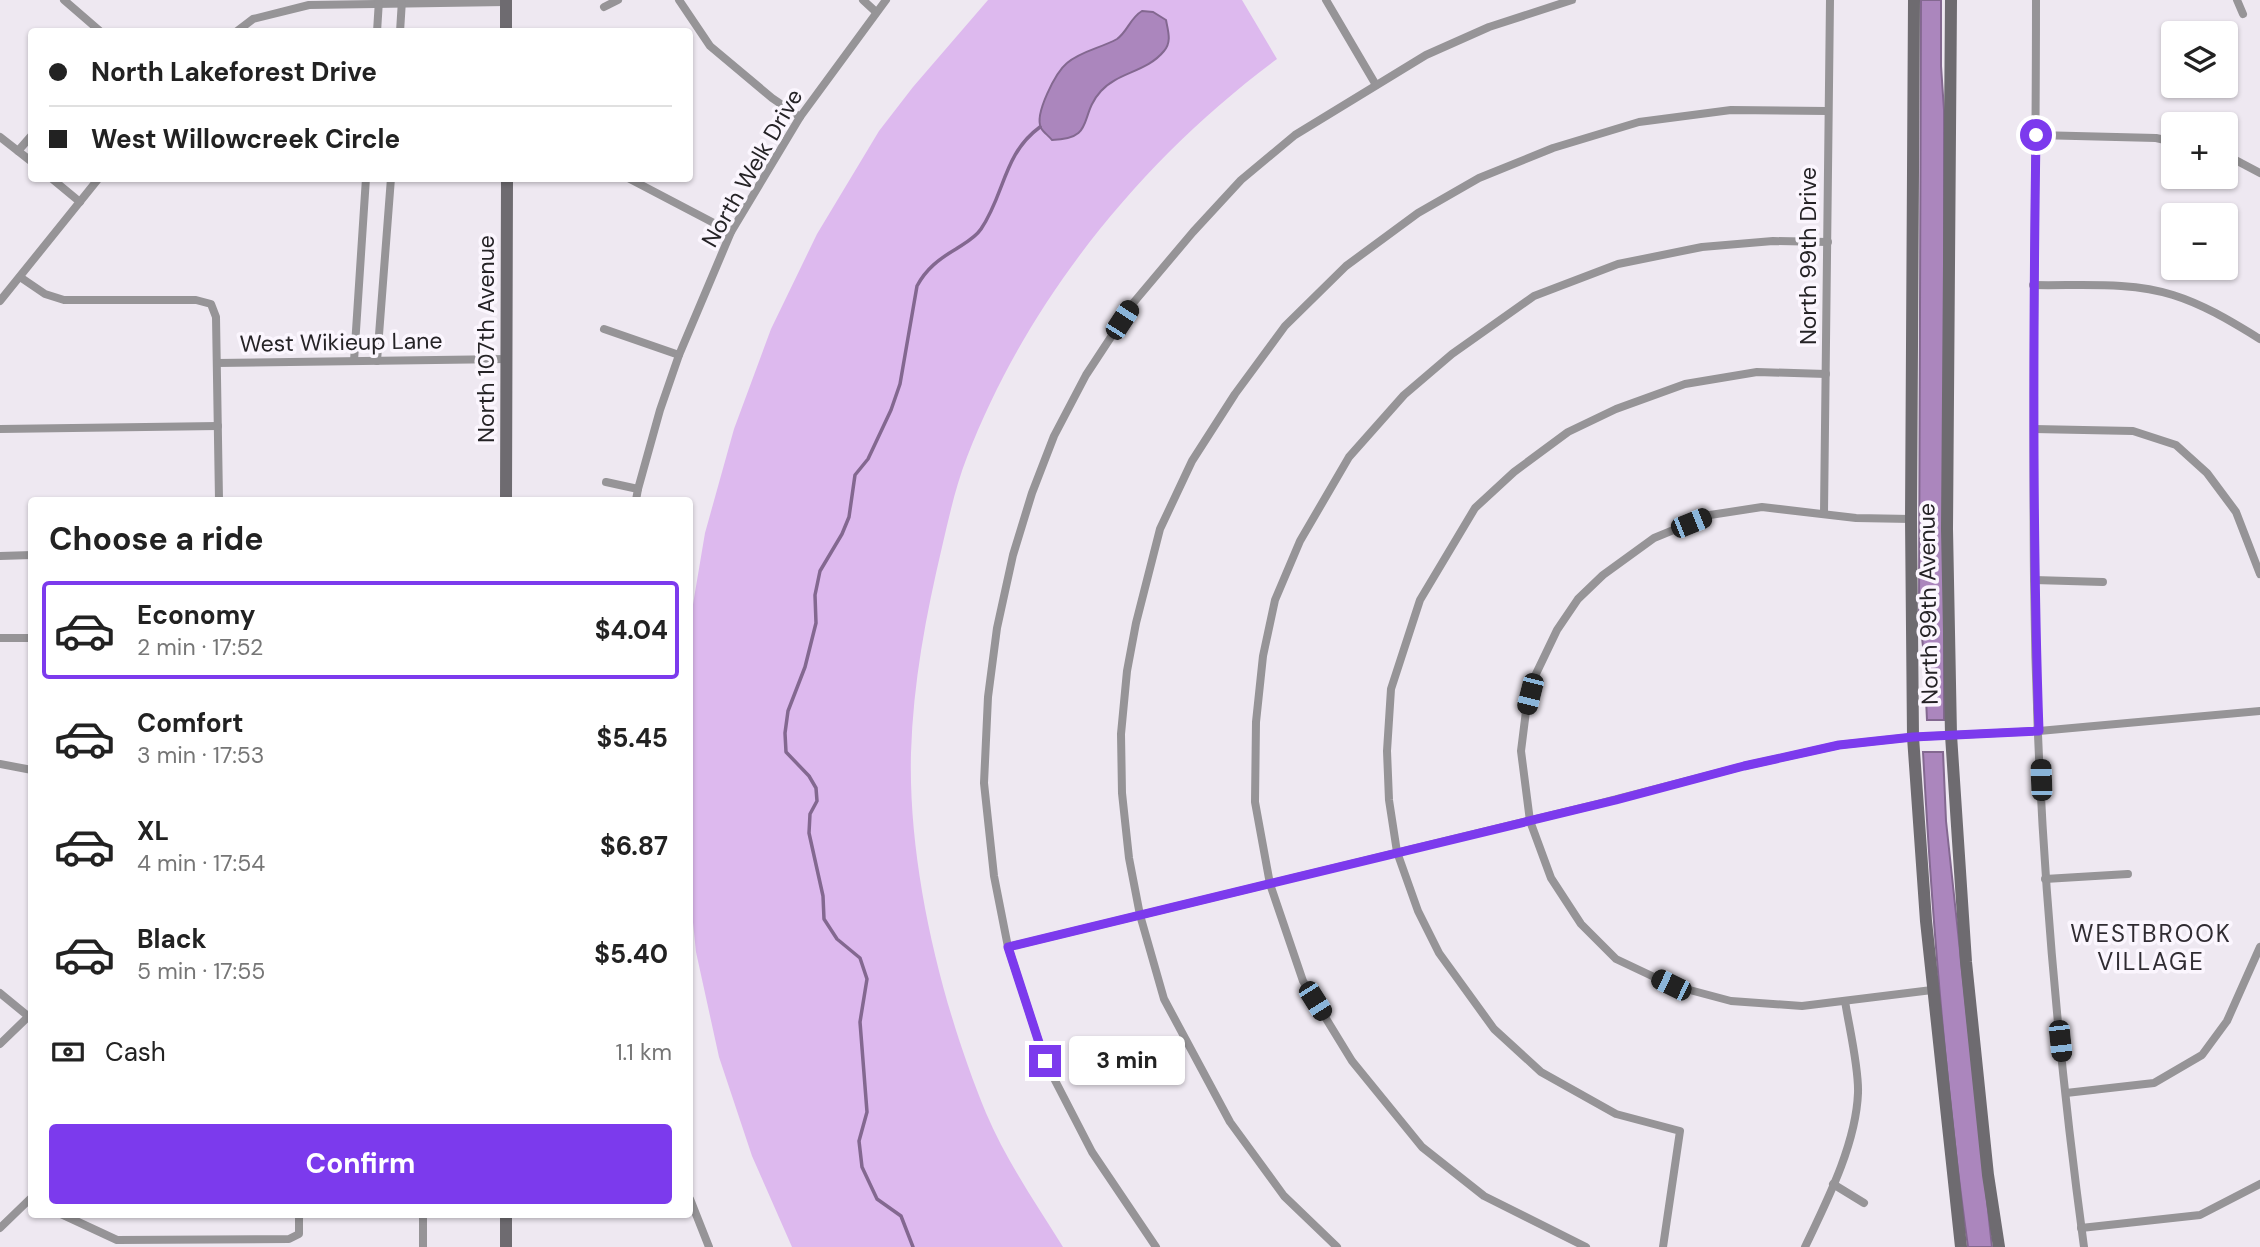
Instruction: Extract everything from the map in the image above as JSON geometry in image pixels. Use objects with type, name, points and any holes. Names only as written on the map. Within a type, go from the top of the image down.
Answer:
[{"type":"main road","name":"North 99th Avenue","points":[[1914,0],[1911,519],[1913,737],[1932,990],[1961,1247]]},
{"type":"main road","name":"North 99th Avenue","points":[[1951,0],[1947,587],[1951,735],[1966,962],[1998,1247]]},
{"type":"main road","points":[[506,1],[506,28]]},
{"type":"main road","name":"North 107th Avenue","points":[[506,497],[507,182]]},
{"type":"main road","points":[[506,1218],[506,1247]]},
{"type":"street","points":[[64,0],[97,28]]},
{"type":"street","points":[[283,0],[286,11]]},
{"type":"street","points":[[604,7],[618,0]]},
{"type":"street","points":[[679,0],[710,46],[800,117]]},
{"type":"street","points":[[863,0],[876,12]]},
{"type":"street","name":"North Welk Drive","points":[[637,497],[660,410],[679,355],[731,232],[800,117],[887,0]]},
{"type":"street","points":[[1326,0],[1376,85]]},
{"type":"street","points":[[1156,1247],[1092,1152],[1045,1061],[1008,947],[994,876],[984,783],[988,697],[997,628],[1013,555],[1032,493],[1054,436],[1086,375],[1135,302],[1193,232],[1241,180],[1295,135],[1426,55],[1489,27],[1572,0]]},
{"type":"street","name":"North 99th Drive","points":[[1824,513],[1830,0]]},
{"type":"street","points":[[2036,0],[2034,580],[2039,731],[2051,964],[2084,1247]]},
{"type":"street","points":[[2236,0],[2243,14]]},
{"type":"street","points":[[243,28],[253,19],[309,5],[506,1]]},
{"type":"street","points":[[377,28],[379,2]]},
{"type":"street","points":[[400,28],[402,2]]},
{"type":"street","points":[[1337,1247],[1284,1196],[1230,1122],[1164,999],[1140,915],[1129,858],[1122,793],[1121,734],[1127,671],[1136,623],[1160,530],[1192,461],[1235,394],[1285,326],[1346,266],[1418,213],[1479,178],[1553,148],[1639,122],[1731,110],[1827,111]]},
{"type":"street","points":[[2036,135],[2161,139]]},
{"type":"street","points":[[0,137],[28,159]]},
{"type":"street","points":[[18,151],[28,140]]},
{"type":"street","points":[[2238,161],[2260,173]]},
{"type":"street","points":[[56,182],[80,202]]},
{"type":"street","points":[[0,301],[96,182]]},
{"type":"street","points":[[354,361],[366,182]]},
{"type":"street","points":[[377,361],[391,182]]},
{"type":"street","points":[[636,182],[731,232]]},
{"type":"street","points":[[1586,1247],[1484,1196],[1422,1147],[1352,1061],[1303,981],[1270,884],[1255,802],[1256,722],[1263,656],[1275,600],[1300,541],[1349,457],[1404,395],[1442,362],[1534,296],[1618,264],[1702,247],[1773,241],[1828,243]]},
{"type":"street","points":[[20,276],[45,294],[64,300],[207,302],[216,313],[219,497]]},
{"type":"street","points":[[2033,285],[2125,287],[2172,295],[2220,314],[2260,339]]},
{"type":"street","points":[[604,329],[679,355]]},
{"type":"street","name":"West Wikieup Lane","points":[[217,363],[508,359]]},
{"type":"street","points":[[1663,1247],[1680,1131],[1616,1114],[1541,1072],[1494,1029],[1460,986],[1439,953],[1418,911],[1397,852],[1389,800],[1387,751],[1391,689],[1420,600],[1475,508],[1514,472],[1568,432],[1616,409],[1685,384],[1757,372],[1826,374]]},
{"type":"street","points":[[0,429],[218,426]]},
{"type":"street","points":[[2034,429],[2133,430],[2176,445],[2207,473],[2236,512],[2260,574]]},
{"type":"street","points":[[606,482],[638,489]]},
{"type":"street","points":[[1911,519],[1856,518],[1762,507],[1710,515],[1654,538],[1603,575],[1577,599],[1557,630],[1534,678],[1521,751],[1530,821],[1551,878],[1581,925],[1616,958],[1671,985],[1731,1001],[1802,1006],[1932,990]]},
{"type":"street","points":[[0,556],[28,555]]},
{"type":"street","points":[[2034,580],[2103,582]]},
{"type":"street","points":[[0,639],[28,638]]},
{"type":"street","points":[[1008,947],[1812,751],[1865,741],[2039,731],[2260,711]]},
{"type":"street","points":[[0,764],[28,770]]},
{"type":"street","points":[[2045,879],[2129,874]]},
{"type":"street","points":[[2066,1093],[2154,1083],[2202,1055],[2227,1021],[2260,947]]},
{"type":"street","points":[[0,993],[28,1013]]},
{"type":"street","points":[[1805,1247],[1852,1135],[1858,1092],[1845,1001]]},
{"type":"street","points":[[0,1044],[28,1016]]},
{"type":"street","points":[[1833,1184],[1864,1203]]},
{"type":"street","points":[[2081,1228],[2200,1215],[2255,1189],[2260,1184]]},
{"type":"street","points":[[0,1228],[28,1201]]},
{"type":"street","points":[[693,1207],[709,1247]]},
{"type":"street","points":[[70,1218],[117,1240],[289,1239],[299,1234],[299,1218]]},
{"type":"street","points":[[423,1218],[423,1247]]},
{"type":"shaded area","points":[[988,0],[1242,0],[1277,59],[1227,98],[1180,141],[1136,187],[1094,236],[1056,288],[1022,342],[992,399],[963,468],[947,524],[926,624],[917,675],[911,753],[915,843],[931,936],[955,1028],[986,1113],[1012,1165],[1063,1247],[792,1247],[752,1156],[719,1057],[696,952],[693,922],[693,604],[705,533],[734,429],[771,329],[817,234],[879,131]]},
{"type":"shaded area","points":[[1921,0],[1941,0],[1944,110],[1944,720],[1927,720],[1919,612]]},
{"type":"shaded area","points":[[1142,11],[1153,12],[1166,20],[1169,36],[1166,48],[1157,58],[1101,91],[1094,100],[1081,131],[1066,139],[1052,140],[1042,130],[1040,122],[1043,104],[1057,75],[1073,59],[1117,39]]},
{"type":"shaded area","points":[[1923,752],[1943,752],[1946,821],[1992,1247],[1968,1247],[1940,1000]]},
{"type":"waterway","points":[[913,1247],[901,1216],[877,1199],[862,1167],[859,1141],[867,1112],[860,1022],[867,979],[860,958],[837,939],[824,919],[823,896],[809,833],[810,814],[817,801],[816,788],[809,776],[786,752],[785,733],[788,711],[805,667],[816,623],[815,595],[820,571],[842,534],[849,517],[855,475],[868,459],[900,384],[917,286],[934,265],[979,232],[989,216],[1011,162],[1028,138],[1040,127]]},
{"type":"district","name":"WESTBROOK VILLAGE","points":[[2151,947]]},
{"type":"route","points":[[1045,1061],[1008,947],[1839,745],[1913,737],[2039,731],[2034,580],[2033,285],[2036,135]]}]
